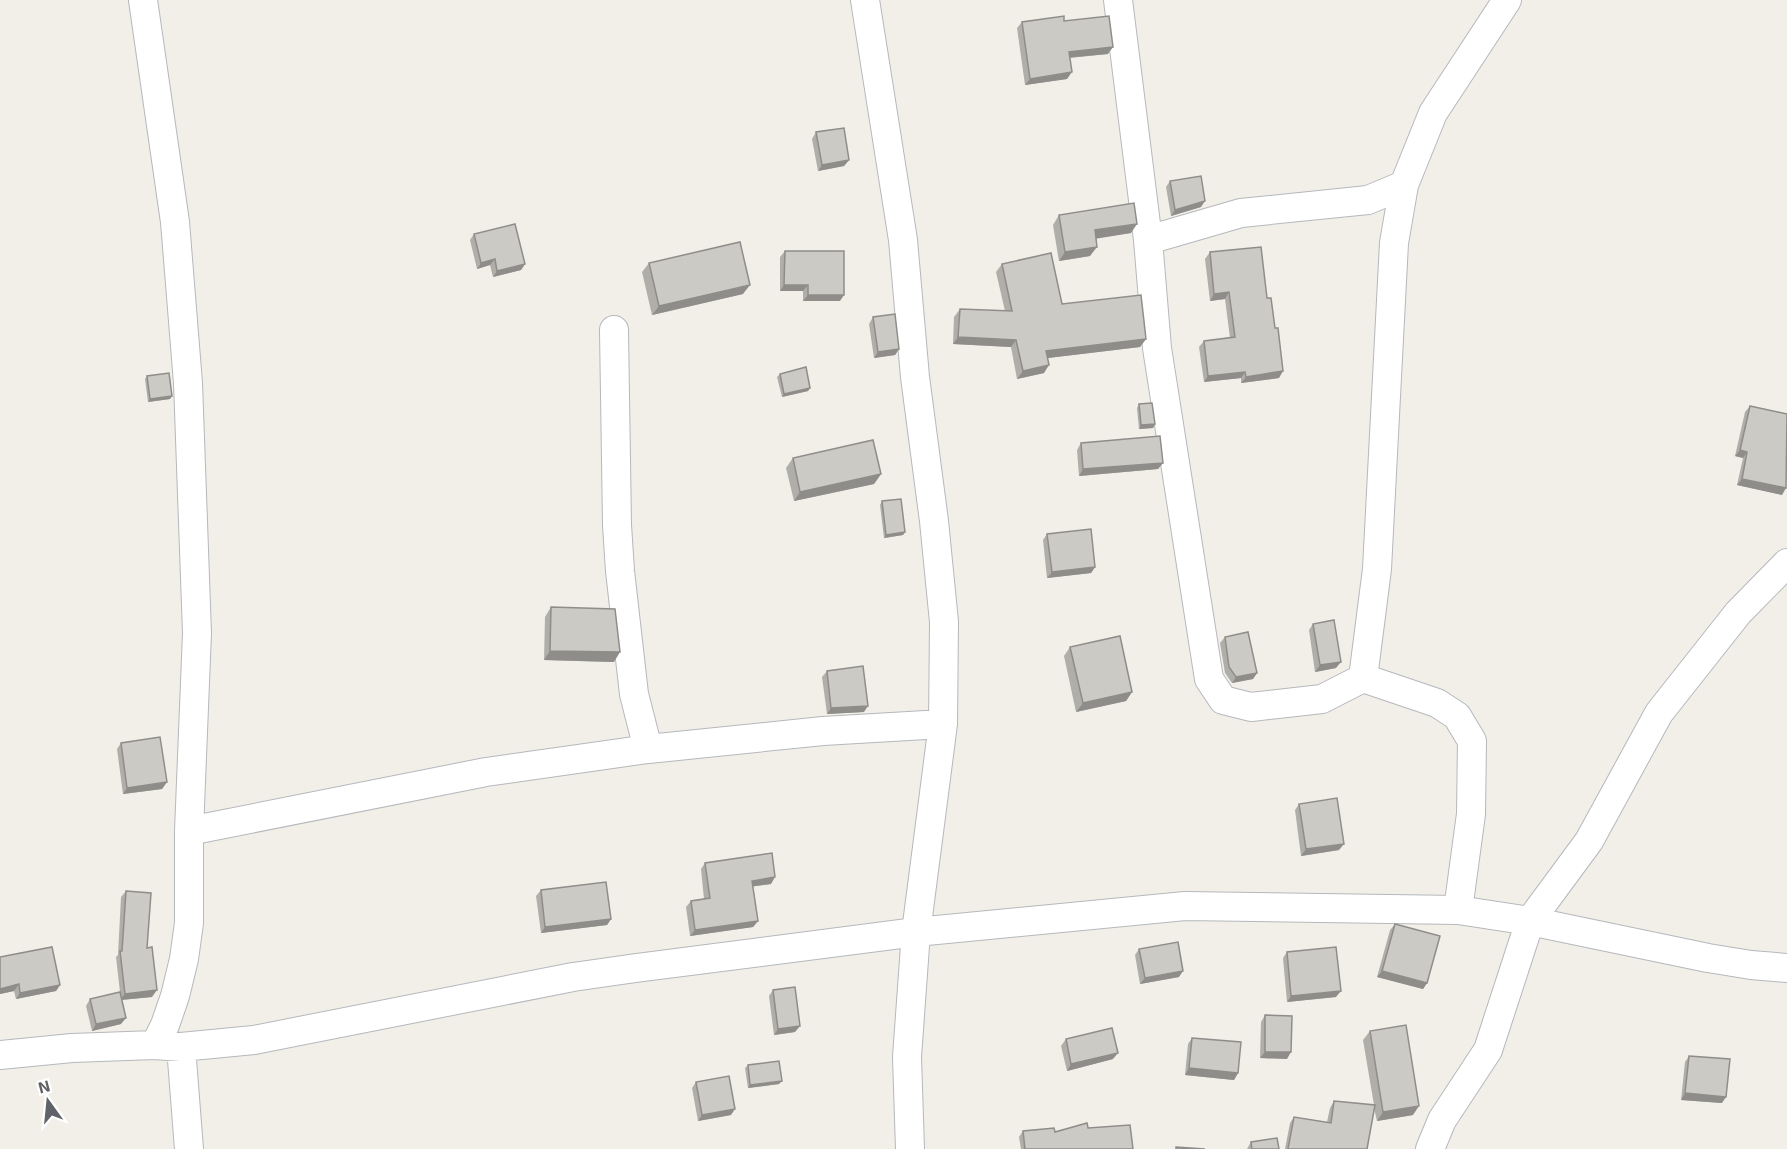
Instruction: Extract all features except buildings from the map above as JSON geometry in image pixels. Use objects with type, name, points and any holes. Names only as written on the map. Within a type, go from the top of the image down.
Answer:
[{"type":"street","points":[[144,0],[175,222],[188,383],[197,633],[189,831],[189,923],[184,959],[165,1025],[189,1149]]},
{"type":"street","points":[[865,0],[903,240],[915,377],[934,521],[944,622],[943,724],[916,932],[907,1057],[910,1149]]},
{"type":"street","points":[[1118,0],[1148,240],[1158,348],[1209,679],[1223,700],[1251,707],[1322,699],[1363,678],[1437,703],[1457,716],[1472,741],[1471,814],[1458,910]]},
{"type":"street","points":[[1363,678],[1377,569],[1394,243],[1404,185],[1433,113],[1507,0]]},
{"type":"street","points":[[1148,240],[1241,213],[1368,200],[1404,185]]},
{"type":"street","points":[[614,330],[616,525],[634,694],[648,748]]},
{"type":"street","points":[[1430,1149],[1442,1120],[1488,1050],[1530,921],[1589,841],[1659,713],[1738,613],[1787,563]]},
{"type":"street","points":[[189,831],[486,772],[648,748],[823,731],[943,724]]},
{"type":"street","points":[[0,1055],[72,1048],[168,1046],[254,1040],[573,977],[916,932],[1185,906],[1458,910],[1530,921],[1708,958],[1787,968]]}]
